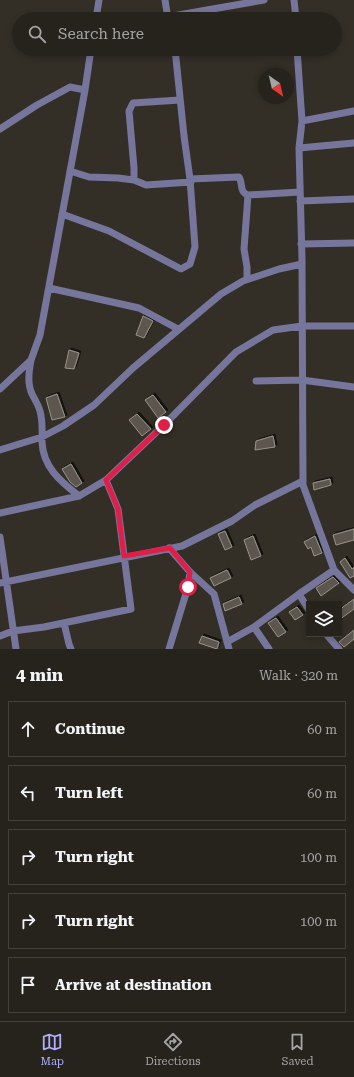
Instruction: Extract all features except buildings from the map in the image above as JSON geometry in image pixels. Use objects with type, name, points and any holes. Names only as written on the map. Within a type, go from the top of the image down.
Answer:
[{"type":"street","points":[[97,12],[99,0]]},
{"type":"street","points":[[165,0],[166,12]]},
{"type":"street","points":[[199,12],[264,0]]},
{"type":"street","points":[[294,0],[295,12]]},
{"type":"street","points":[[79,496],[59,480],[45,460],[42,437],[43,424],[38,403],[32,394],[29,377],[31,360],[40,335],[49,288],[90,56]]},
{"type":"street","points":[[62,214],[110,231],[181,269],[190,264],[195,247],[190,180],[176,56]]},
{"type":"street","points":[[297,56],[302,121],[299,148],[302,264],[303,485],[334,570],[354,590]]},
{"type":"street","points":[[0,130],[37,105],[70,87],[85,90]]},
{"type":"street","points":[[134,180],[129,116],[130,106],[133,103],[180,100]]},
{"type":"street","points":[[302,121],[354,111]]},
{"type":"street","points":[[299,148],[354,143]]},
{"type":"street","points":[[70,171],[89,177],[134,180],[146,186],[190,180],[239,177],[242,190],[244,194],[248,195],[300,192]]},
{"type":"street","points":[[247,279],[244,249],[248,195]]},
{"type":"street","points":[[300,201],[354,199]]},
{"type":"street","points":[[301,244],[354,243]]},
{"type":"street","points":[[0,450],[42,437],[63,426],[94,405],[133,368],[221,294],[247,279],[279,269],[302,264]]},
{"type":"street","points":[[49,288],[139,308],[178,329]]},
{"type":"street","points":[[0,513],[79,496],[106,480],[164,425],[236,352],[272,330],[302,326],[354,326]]},
{"type":"street","points":[[0,390],[31,360]]},
{"type":"street","points":[[256,381],[302,380],[354,386]]},
{"type":"street","points":[[0,636],[13,631],[64,623],[131,609],[118,509],[106,480]]},
{"type":"street","points":[[3,582],[124,556],[182,546],[232,521],[254,505],[303,481]]},
{"type":"street","points":[[0,538],[3,582],[16,649]]},
{"type":"street","points":[[170,548],[190,572],[214,594],[228,646],[334,570]]},
{"type":"street","points":[[169,649],[188,587],[190,572]]},
{"type":"street","points":[[299,594],[306,605]]},
{"type":"street","points":[[64,623],[71,649]]},
{"type":"street","points":[[254,627],[269,649]]},
{"type":"street","points":[[329,637],[339,649]]},
{"type":"route","points":[[164,425],[106,480],[118,509],[124,556],[170,548],[190,572],[188,587]]}]
